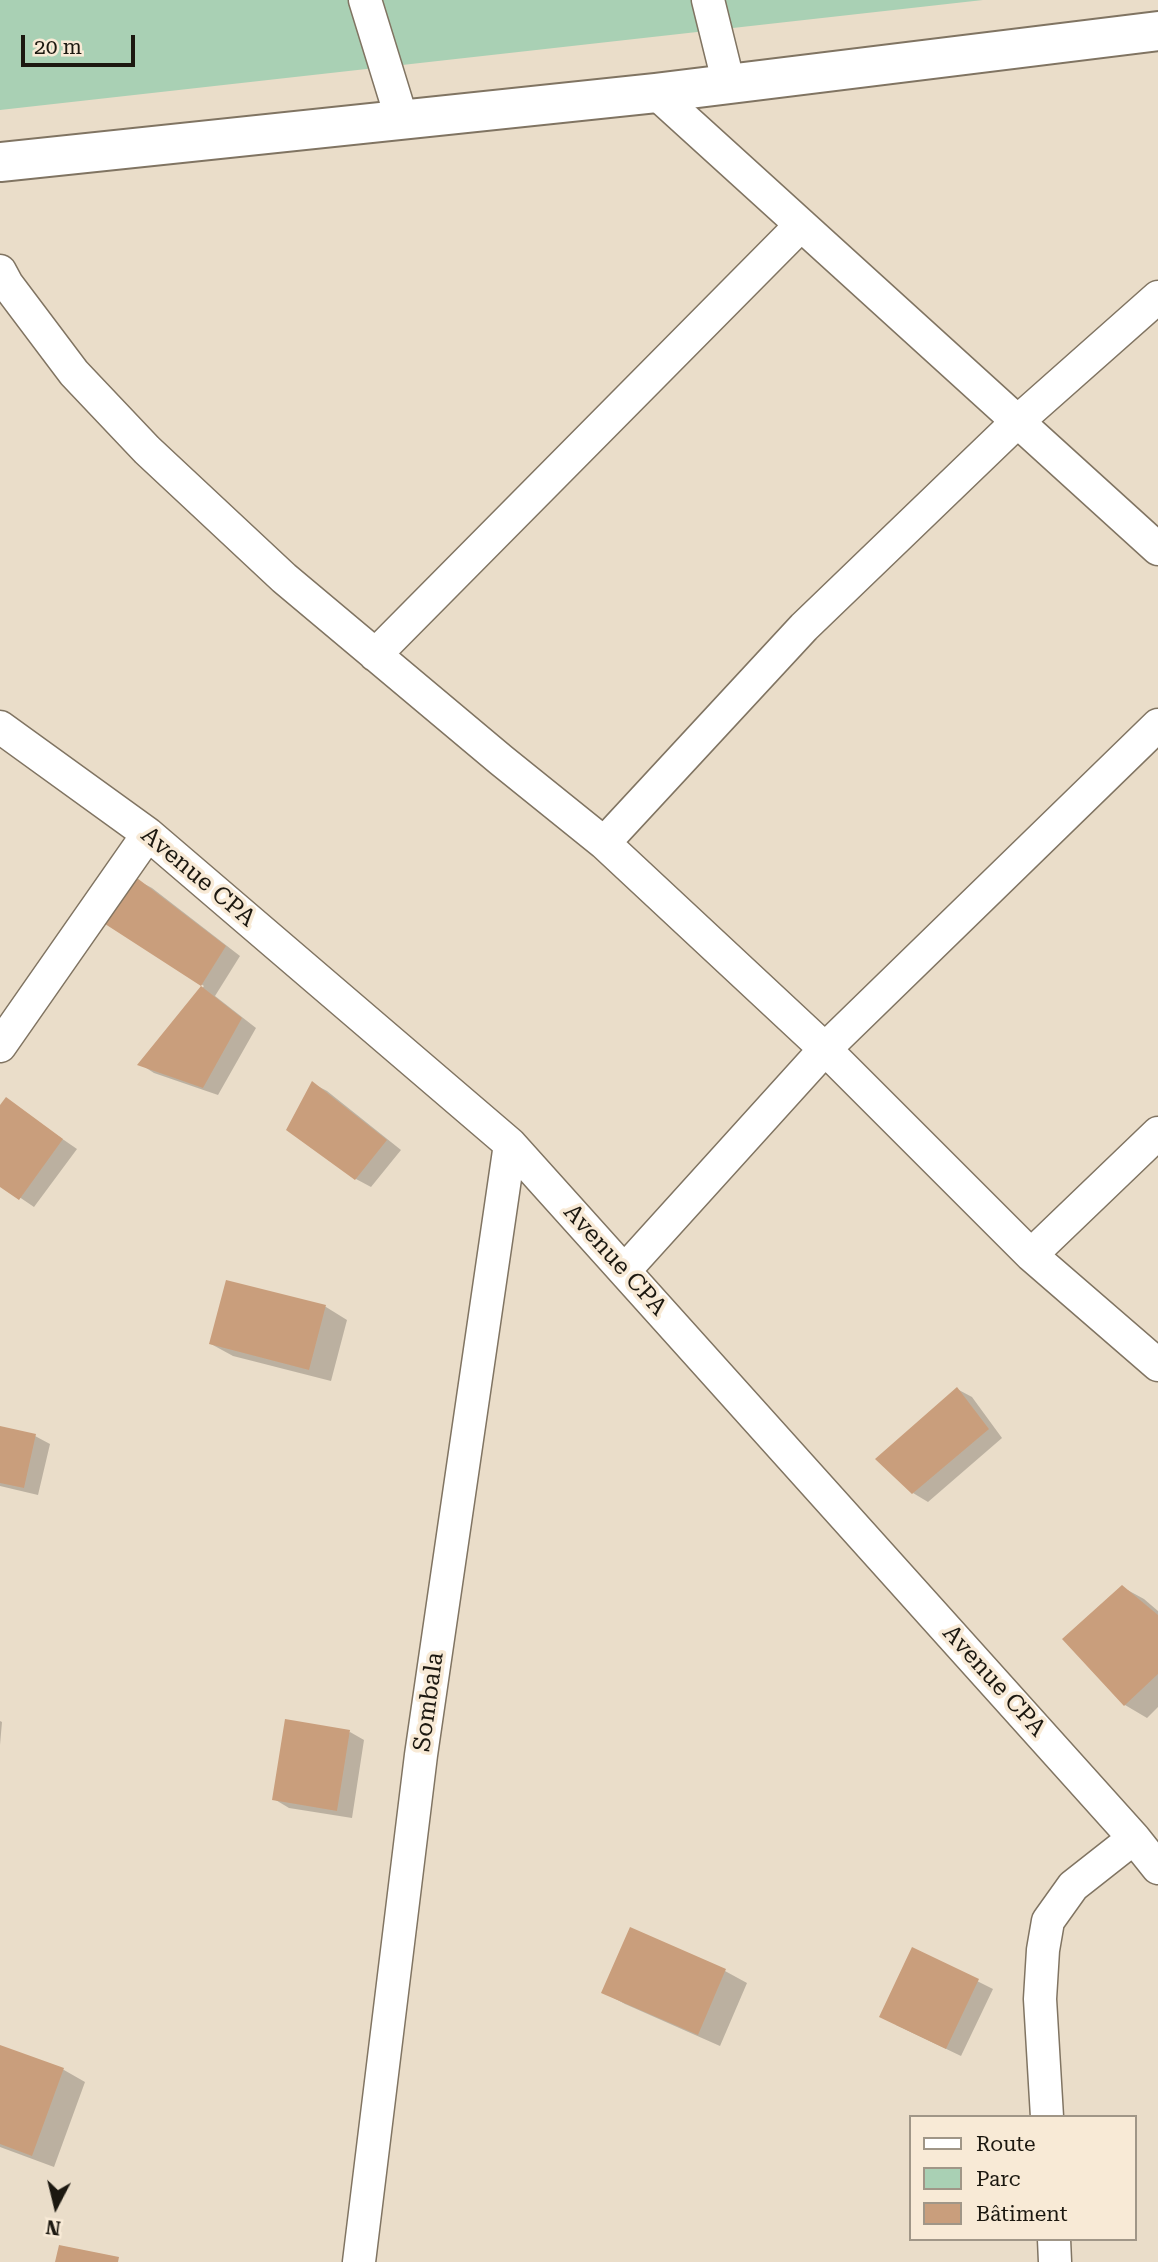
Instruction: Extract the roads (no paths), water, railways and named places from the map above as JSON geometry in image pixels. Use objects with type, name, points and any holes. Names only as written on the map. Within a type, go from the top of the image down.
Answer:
[{"type":"street","points":[[365,0],[402,120]]},
{"type":"street","points":[[708,0],[729,85]]},
{"type":"street","points":[[0,162],[729,85],[1158,31]]},
{"type":"street","points":[[656,93],[1158,550]]},
{"type":"street","points":[[375,655],[801,225]]},
{"type":"street","points":[[0,271],[74,373],[147,450],[284,578],[604,842],[825,1049],[1031,1255],[1158,1365]]},
{"type":"street","points":[[604,842],[804,627],[1017,422],[1158,298]]},
{"type":"street","points":[[625,1270],[825,1049],[1158,725]]},
{"type":"street","name":"Avenue CPA","points":[[0,727],[148,834],[510,1144],[1134,1838],[1158,1868]]},
{"type":"street","points":[[0,1045],[148,834]]},
{"type":"street","points":[[1031,1255],[1158,1133]]},
{"type":"street","name":"Sombala","points":[[359,2262],[421,1755],[510,1144]]},
{"type":"street","points":[[1047,2115],[1040,1999],[1048,1922],[1073,1886],[1134,1838]]},
{"type":"street","points":[[1054,2241],[1055,2262]]}]
